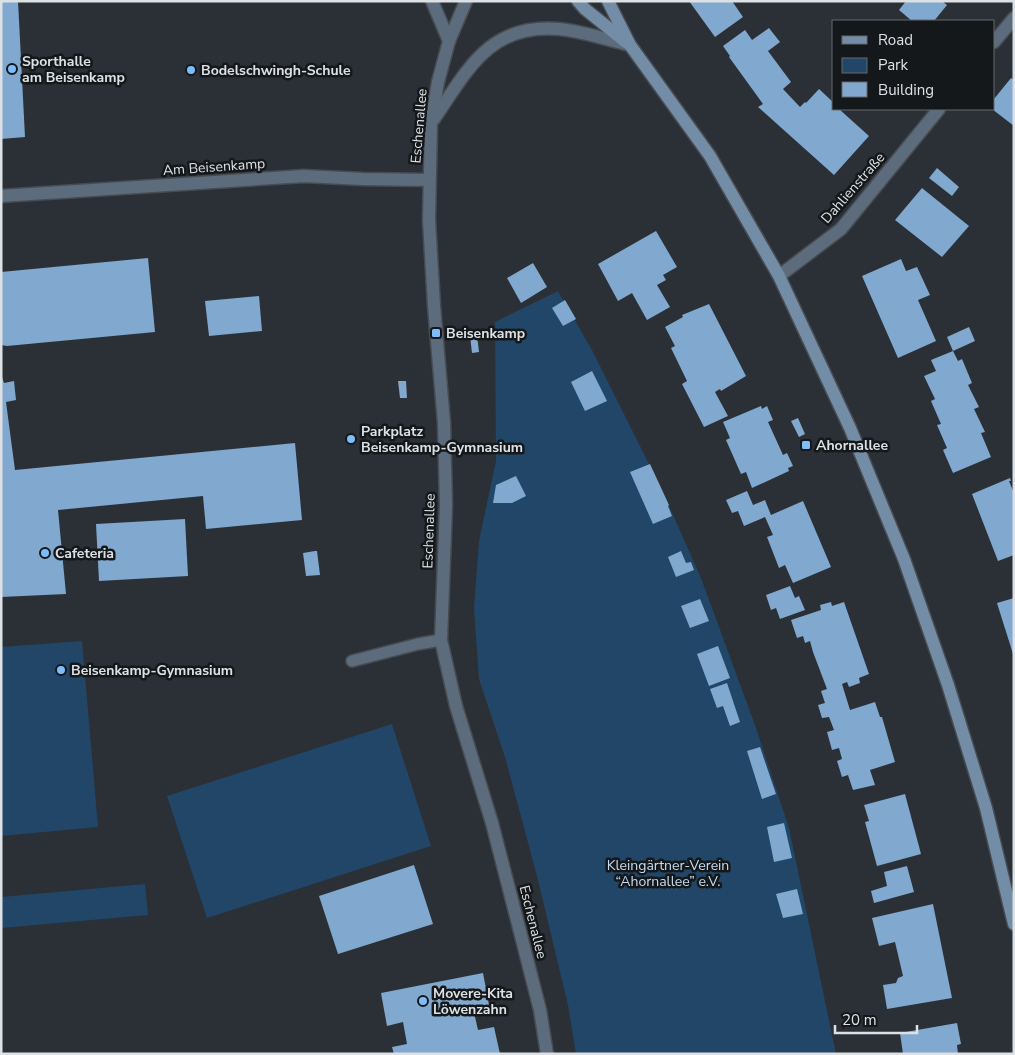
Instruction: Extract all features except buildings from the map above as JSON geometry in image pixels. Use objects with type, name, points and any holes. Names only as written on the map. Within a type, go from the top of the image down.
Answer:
[{"type":"main road","points":[[578,1],[630,46]]},
{"type":"main road","points":[[608,1],[630,46],[710,156],[779,276],[850,428],[904,559],[948,684],[986,808],[1014,924]]},
{"type":"street","points":[[432,1],[450,42]]},
{"type":"street","name":"Eschenallee","points":[[466,1],[450,42],[438,82],[431,123],[429,220],[444,423],[446,505],[441,640],[456,706],[492,823],[517,920],[540,1010],[547,1054]]},
{"type":"street","points":[[995,41],[1014,18]]},
{"type":"street","points":[[431,123],[469,68],[480,56],[499,40],[516,32],[539,28],[560,29],[630,46]]},
{"type":"street","name":"Dahlienstraße","points":[[779,276],[841,229],[938,110]]},
{"type":"street","name":"Am Beisenkamp","points":[[1,196],[304,176],[429,180]]},
{"type":"lane","points":[[352,661],[441,640]]},
{"type":"green space","name":"Kleingärtner-Verein “Ahornallee” e.V.","points":[[558,291],[592,350],[661,488],[701,578],[755,725],[789,828],[836,1054],[576,1054],[568,1005],[537,876],[505,757],[479,679],[474,608],[479,541],[496,461],[495,322]]},
{"type":"green space","points":[[82,641],[98,827],[1,836],[1,647]]},
{"type":"green space","points":[[392,724],[431,846],[207,918],[167,796]]},
{"type":"green space","points":[[145,884],[148,915],[1,928],[1,897]]},
{"type":"place","name":"Sporthalle am Beisenkamp","points":[[12,69]]},
{"type":"place","name":"Bodelschwingh-Schule","points":[[191,70]]},
{"type":"place","name":"Beisenkamp","points":[[436,333]]},
{"type":"place","name":"Parkplatz Beisenkamp-Gymnasium","points":[[351,439]]},
{"type":"place","name":"Ahornallee","points":[[806,445]]},
{"type":"place","name":"Cafeteria","points":[[45,553]]},
{"type":"place","name":"Beisenkamp-Gymnasium","points":[[61,670]]},
{"type":"place","name":"Movere-Kita Löwenzahn","points":[[423,1001]]}]
